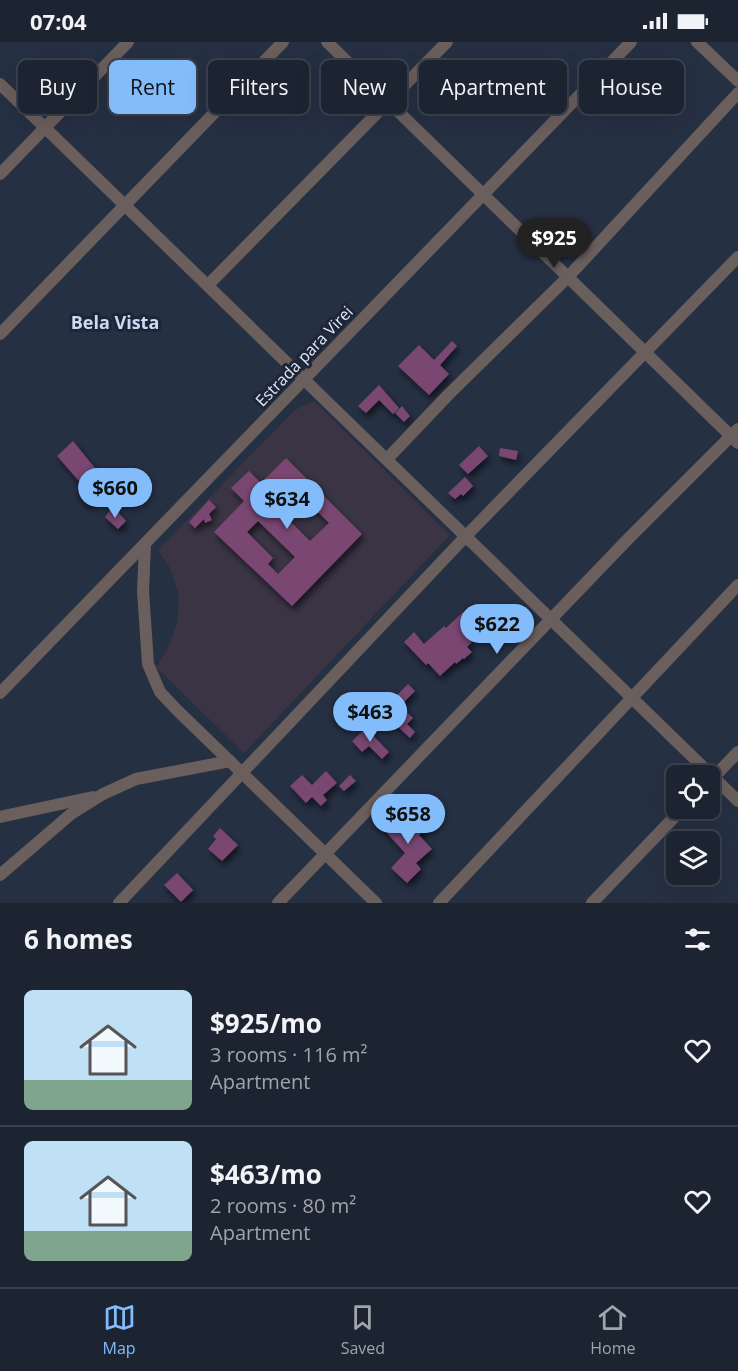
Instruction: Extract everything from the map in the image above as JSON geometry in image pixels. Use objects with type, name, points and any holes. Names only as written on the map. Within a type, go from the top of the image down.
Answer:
[{"type":"street","points":[[0,174],[128,42]]},
{"type":"street","points":[[0,334],[283,42]]},
{"type":"street","points":[[327,42],[346,60]]},
{"type":"street","points":[[407,82],[447,42]]},
{"type":"street","name":"Estrada para Virei","points":[[0,693],[631,42]]},
{"type":"street","points":[[697,42],[738,81]]},
{"type":"street","points":[[0,84],[466,536],[698,765]]},
{"type":"street","points":[[387,459],[448,395],[568,277],[738,93]]},
{"type":"street","points":[[207,285],[375,114]]},
{"type":"street","points":[[278,903],[552,620],[736,436],[646,353],[401,114]]},
{"type":"street","points":[[119,903],[466,536],[738,257]]},
{"type":"street","points":[[145,544],[143,591],[148,664],[160,692],[376,903]]},
{"type":"street","points":[[439,903],[738,585]]},
{"type":"street","points":[[720,771],[738,752]]},
{"type":"street","points":[[0,874],[71,814],[103,794],[136,779],[230,761]]},
{"type":"street","points":[[720,786],[738,801]]},
{"type":"street","points":[[0,817],[103,794]]},
{"type":"street","points":[[592,903],[672,819]]},
{"type":"shaded area","points":[[314,401],[450,535],[244,753],[156,667],[168,648],[177,624],[179,596],[170,568],[158,550],[295,410]]},
{"type":"building","points":[[452,341],[457,346],[440,365],[449,374],[429,395],[398,366],[419,345],[434,360]]},
{"type":"building","points":[[379,385],[399,408],[393,414],[379,400],[366,413],[358,406]]},
{"type":"building","points":[[402,406],[410,416],[404,422],[395,413]]},
{"type":"building","points":[[73,441],[99,473],[105,468],[110,473],[91,491],[96,497],[89,504],[79,493],[85,488],[57,456]]},
{"type":"building","points":[[479,446],[488,456],[468,474],[459,465]]},
{"type":"building","points":[[500,448],[518,451],[516,460],[499,456]]},
{"type":"building","points":[[286,458],[362,534],[292,606],[214,532],[244,501],[231,488],[249,471],[261,483]],"holes":[[[292,486],[329,523],[310,541],[274,505]],[[258,521],[295,557],[278,574],[268,564],[273,558],[247,532]]]},
{"type":"building","points":[[465,477],[473,486],[463,496],[461,494],[455,499],[448,493]]},
{"type":"building","points":[[209,500],[216,507],[209,514],[212,520],[205,523],[204,519],[195,528],[189,522]]},
{"type":"building","points":[[111,509],[117,514],[118,512],[126,521],[118,529],[105,517]]},
{"type":"building","points":[[463,612],[478,627],[467,638],[472,642],[467,647],[472,652],[456,664],[455,662],[440,676],[404,642],[414,632],[424,644]]},
{"type":"building","points":[[408,684],[415,691],[400,706],[413,718],[407,724],[415,732],[410,738],[382,712],[366,727],[359,719],[390,692],[395,697]]},
{"type":"building","points":[[366,728],[389,752],[382,759],[369,746],[362,752],[352,741]]},
{"type":"building","points":[[326,771],[337,783],[323,795],[327,800],[321,806],[312,797],[306,803],[290,786],[302,775],[312,785]]},
{"type":"building","points":[[350,775],[356,781],[344,791],[339,786]]},
{"type":"building","points":[[383,814],[397,829],[404,823],[409,829],[426,814],[433,822],[419,835],[432,849],[416,863],[421,869],[407,883],[391,868],[405,853],[376,821]]},
{"type":"building","points":[[220,828],[238,845],[222,861],[208,849],[216,839],[213,836]]},
{"type":"building","points":[[177,873],[193,890],[181,902],[164,885]]},
{"type":"district","name":"Bela Vista","points":[[115,323]]}]
